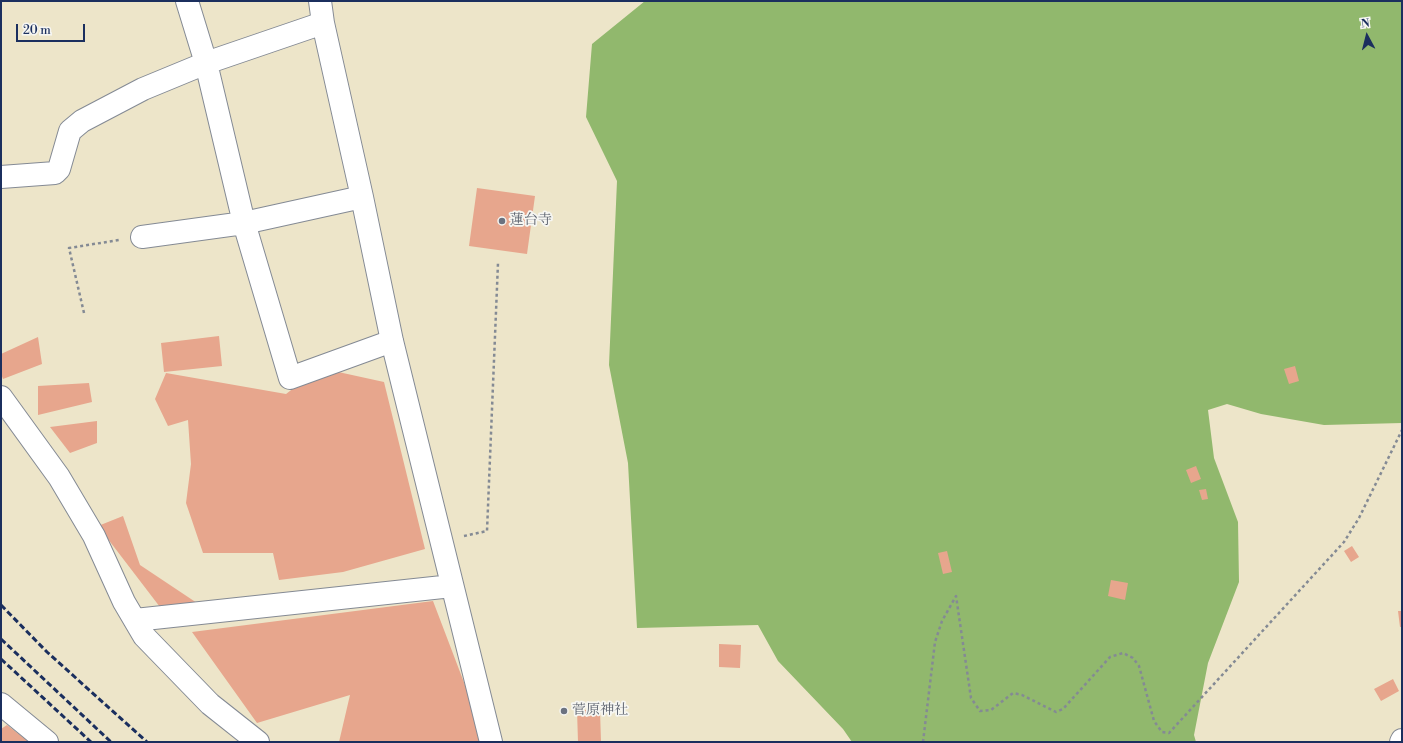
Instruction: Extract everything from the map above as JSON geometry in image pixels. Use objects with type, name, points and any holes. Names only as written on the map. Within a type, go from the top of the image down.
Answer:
[{"type":"street","points":[[187,1],[206,63],[244,223],[290,378],[392,342]]},
{"type":"street","points":[[320,1],[323,23],[362,197],[392,342],[491,742]]},
{"type":"street","points":[[1,177],[55,173],[59,169],[70,131],[82,121],[143,89],[206,63],[323,23]]},
{"type":"street","points":[[142,237],[244,223],[362,197]]},
{"type":"street","points":[[1,397],[59,477],[94,536],[124,602],[144,636],[210,704],[258,742]]},
{"type":"street","points":[[135,620],[452,586]]},
{"type":"street","points":[[1,704],[47,742]]},
{"type":"path","points":[[84,313],[69,248],[142,237]]},
{"type":"path","points":[[441,541],[487,532],[498,263]]},
{"type":"path","points":[[922,742],[935,642],[942,621],[956,596],[971,698],[980,710],[991,710],[1013,693],[1022,695],[1056,712],[1063,709],[1110,657],[1123,653],[1133,658],[1139,666],[1154,721],[1162,732],[1169,733],[1344,542],[1359,518],[1402,430]]},
{"type":"green space","points":[[645,1],[1402,1],[1402,423],[1324,425],[1261,414],[1227,404],[1208,410],[1214,458],[1238,522],[1239,582],[1208,663],[1194,735],[1196,742],[852,742],[843,729],[778,661],[758,625],[637,628],[628,463],[609,365],[617,181],[586,117],[592,44]]},
{"type":"building","name":"蓮台寺","points":[[477,188],[535,196],[527,254],[469,246]]},
{"type":"building","points":[[219,336],[222,366],[164,372],[161,343]]},
{"type":"building","points":[[38,337],[42,364],[3,379],[1,374],[1,354]]},
{"type":"building","points":[[1295,366],[1299,381],[1289,384],[1284,369]]},
{"type":"building","points":[[320,368],[384,382],[425,549],[343,572],[279,580],[273,553],[203,553],[186,503],[191,464],[188,420],[168,426],[155,399],[166,373],[286,394]]},
{"type":"building","points":[[89,383],[92,402],[38,415],[38,386]]},
{"type":"building","points":[[97,421],[97,443],[70,453],[50,427]]},
{"type":"building","points":[[1196,466],[1201,479],[1191,483],[1186,470]]},
{"type":"building","points":[[1206,489],[1208,499],[1202,500],[1199,490]]},
{"type":"building","points":[[123,516],[140,565],[197,603],[163,611],[98,526]]},
{"type":"building","points":[[1352,546],[1359,557],[1351,562],[1344,551]]},
{"type":"building","points":[[947,551],[952,572],[943,574],[938,553]]},
{"type":"building","points":[[1111,580],[1128,583],[1125,600],[1108,596]]},
{"type":"building","points":[[433,601],[468,693],[479,742],[339,742],[350,695],[257,723],[192,632]]},
{"type":"building","points":[[1398,611],[1402,611],[1402,627],[1400,627]]},
{"type":"building","points":[[719,644],[741,645],[740,668],[719,667]]},
{"type":"building","points":[[1393,679],[1399,691],[1381,701],[1374,689]]},
{"type":"building","points":[[577,710],[600,710],[601,742],[578,742]]},
{"type":"building","points":[[7,725],[29,742],[1,742],[1,729]]},
{"type":"railway","points":[[1,605],[47,652],[147,742]]},
{"type":"railway","points":[[1,639],[111,742]]},
{"type":"railway","points":[[1,659],[91,742]]},
{"type":"place","name":"蓮台寺","points":[[502,221]]},
{"type":"place","name":"菅原神社","points":[[564,711]]}]
